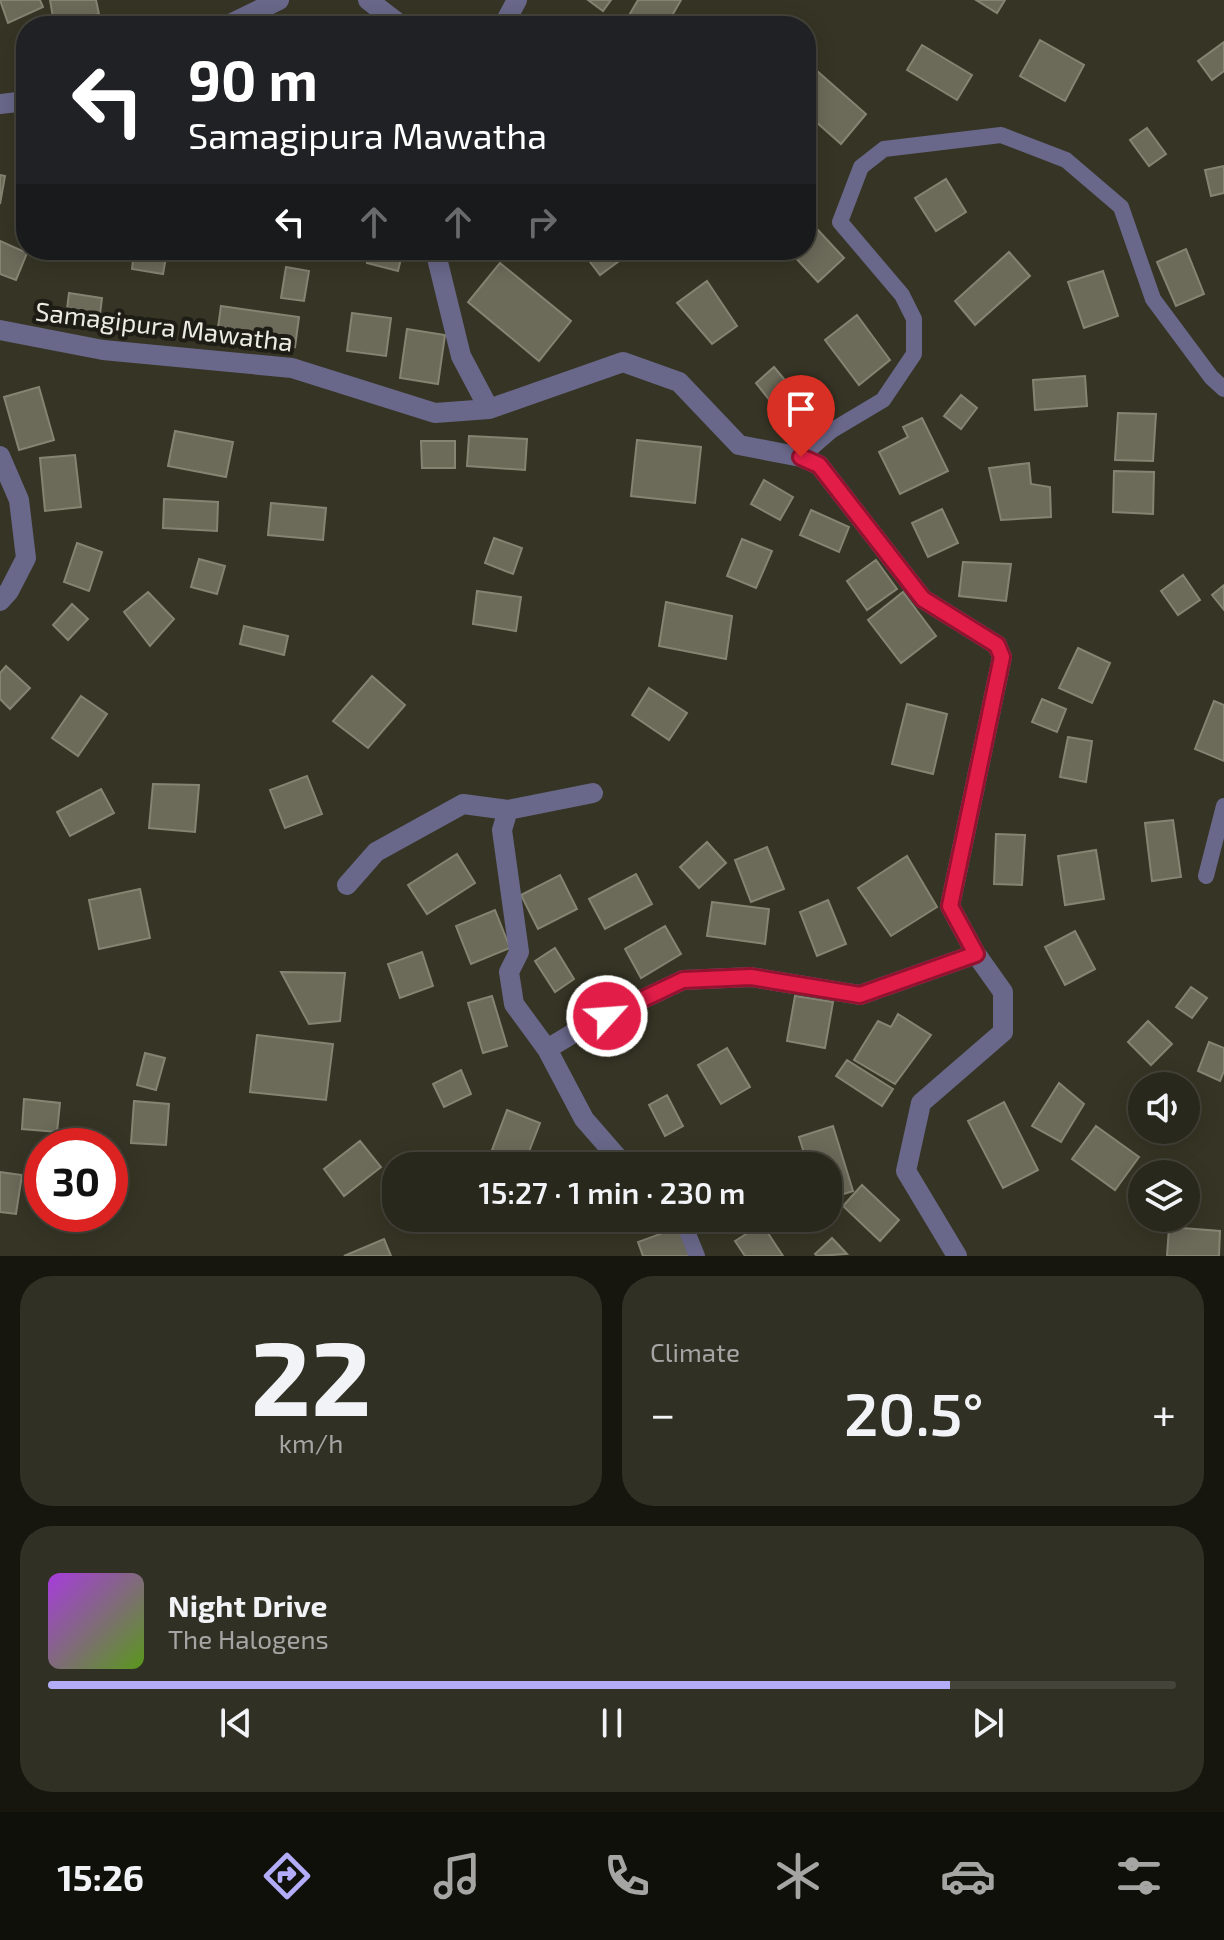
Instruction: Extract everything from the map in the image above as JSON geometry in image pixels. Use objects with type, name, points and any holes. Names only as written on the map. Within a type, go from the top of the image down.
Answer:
[{"type":"street","points":[[246,16],[279,0]]},
{"type":"street","points":[[368,0],[389,16]]},
{"type":"street","points":[[437,260],[461,356],[489,409]]},
{"type":"street","name":"Samagipura Mawatha","points":[[0,330],[103,350],[292,368],[435,413],[489,409],[623,362],[679,382],[739,445],[801,457],[819,465],[923,599],[997,645],[1002,657],[950,906],[976,954],[1003,992],[1003,1032],[921,1103],[906,1171],[957,1256]]},
{"type":"street","points":[[0,456],[19,500],[26,558],[9,591],[0,601]]},
{"type":"street","points":[[347,885],[376,852],[463,804],[508,810],[593,793]]},
{"type":"street","points":[[508,810],[502,830],[519,952],[509,972],[514,1004],[547,1049],[584,1119],[613,1152]]},
{"type":"street","points":[[547,1049],[582,1028],[683,980],[751,977],[860,995],[976,954]]},
{"type":"lane","points":[[801,457],[831,431],[883,400],[914,354],[914,319],[902,295],[840,222],[861,167],[884,149],[1001,135],[1066,160],[1121,207],[1153,299],[1211,377],[1224,389]]},
{"type":"lane","points":[[1206,876],[1224,806]]},
{"type":"lane","points":[[687,1232],[697,1256]]},
{"type":"building","points":[[0,0],[40,0],[43,7],[16,16],[16,19],[8,23]]},
{"type":"building","points":[[50,0],[96,0],[99,14],[89,16],[53,16]]},
{"type":"building","points":[[588,0],[611,0],[603,11]]},
{"type":"building","points":[[638,0],[681,0],[672,16],[629,16]]},
{"type":"building","points":[[976,0],[1005,0],[997,13]]},
{"type":"building","points":[[1040,40],[1084,65],[1065,101],[1020,76]]},
{"type":"building","points":[[1224,42],[1224,71],[1212,80],[1198,61]]},
{"type":"building","points":[[922,45],[972,75],[957,100],[907,70]]},
{"type":"building","points":[[816,70],[866,114],[841,144],[816,122]]},
{"type":"building","points":[[1147,128],[1166,154],[1149,166],[1130,140]]},
{"type":"building","points":[[1224,166],[1224,193],[1211,196],[1205,170]]},
{"type":"building","points":[[0,175],[5,176],[0,204]]},
{"type":"building","points":[[946,179],[966,212],[936,231],[915,198]]},
{"type":"building","points":[[818,230],[844,258],[818,282],[798,260],[816,260]]},
{"type":"building","points":[[0,241],[16,248],[16,260],[24,260],[16,280],[0,274]]},
{"type":"building","points":[[1186,249],[1204,294],[1176,306],[1157,262]]},
{"type":"building","points":[[1009,252],[1030,276],[975,325],[955,301]]},
{"type":"building","points":[[133,260],[165,260],[163,274],[132,269]]},
{"type":"building","points":[[368,260],[401,260],[398,271],[367,263]]},
{"type":"building","points":[[589,260],[620,260],[600,275]]},
{"type":"building","points":[[500,263],[571,321],[539,361],[468,302]]},
{"type":"building","points":[[286,267],[309,271],[304,301],[281,298]]},
{"type":"building","points":[[1103,271],[1118,316],[1084,328],[1068,282]]},
{"type":"building","points":[[707,281],[737,326],[712,344],[677,303]]},
{"type":"building","points":[[69,293],[102,298],[99,322],[66,317]]},
{"type":"building","points":[[221,306],[299,317],[295,347],[217,335]]},
{"type":"building","points":[[352,313],[391,318],[386,356],[347,351]]},
{"type":"building","points":[[857,315],[890,360],[859,385],[825,340]]},
{"type":"building","points":[[407,329],[445,335],[438,384],[400,378]]},
{"type":"building","points":[[774,367],[794,391],[775,407],[756,383]]},
{"type":"building","points":[[1085,376],[1087,406],[1035,410],[1033,380]]},
{"type":"building","points":[[39,387],[54,440],[19,450],[4,397]]},
{"type":"building","points":[[961,395],[977,408],[961,429],[944,416]]},
{"type":"building","points":[[1118,413],[1156,414],[1153,461],[1115,460]]},
{"type":"building","points":[[922,418],[948,471],[900,494],[879,452],[908,437],[903,427]]},
{"type":"building","points":[[175,431],[233,442],[226,477],[168,466]]},
{"type":"building","points":[[469,436],[527,439],[525,470],[467,466]]},
{"type":"building","points":[[637,440],[701,447],[695,503],[631,496]]},
{"type":"building","points":[[421,441],[455,441],[455,468],[422,468]]},
{"type":"building","points":[[75,455],[81,507],[45,511],[40,458]]},
{"type":"building","points":[[1029,463],[1031,484],[1050,487],[1051,517],[1001,520],[989,468]]},
{"type":"building","points":[[1114,471],[1154,472],[1153,514],[1113,512]]},
{"type":"building","points":[[764,480],[793,497],[780,520],[751,504]]},
{"type":"building","points":[[164,499],[218,502],[217,531],[163,528]]},
{"type":"building","points":[[271,503],[326,508],[323,540],[268,535]]},
{"type":"building","points":[[942,509],[958,543],[928,557],[912,523]]},
{"type":"building","points":[[811,510],[849,527],[839,552],[800,535]]},
{"type":"building","points":[[494,538],[522,548],[513,574],[485,563]]},
{"type":"building","points":[[742,539],[772,551],[756,588],[727,576]]},
{"type":"building","points":[[77,543],[102,552],[89,591],[64,582]]},
{"type":"building","points":[[199,559],[225,566],[217,594],[191,587]]},
{"type":"building","points":[[876,560],[897,589],[867,610],[847,581]]},
{"type":"building","points":[[963,562],[1011,564],[1006,601],[959,596]]},
{"type":"building","points":[[1183,575],[1200,600],[1178,615],[1161,591]]},
{"type":"building","points":[[1224,585],[1224,610],[1212,595]]},
{"type":"building","points":[[477,591],[521,597],[516,631],[473,624]]},
{"type":"building","points":[[148,592],[174,619],[150,646],[124,612]]},
{"type":"building","points":[[903,592],[936,636],[901,663],[868,620]]},
{"type":"building","points":[[666,602],[732,616],[726,659],[659,646]]},
{"type":"building","points":[[72,604],[88,619],[68,640],[53,625]]},
{"type":"building","points":[[244,626],[288,636],[284,655],[240,644]]},
{"type":"building","points":[[1078,648],[1110,663],[1092,703],[1059,688]]},
{"type":"building","points":[[6,666],[30,688],[10,709],[0,699],[0,673]]},
{"type":"building","points":[[372,676],[405,705],[368,748],[333,721]]},
{"type":"building","points":[[649,688],[687,713],[669,740],[632,715]]},
{"type":"building","points":[[81,696],[107,714],[78,756],[52,738]]},
{"type":"building","points":[[1042,699],[1066,709],[1057,732],[1032,722]]},
{"type":"building","points":[[1214,701],[1224,705],[1224,761],[1195,749]]},
{"type":"building","points":[[907,704],[947,714],[933,774],[892,764]]},
{"type":"building","points":[[1068,737],[1092,741],[1086,782],[1060,777]]},
{"type":"building","points":[[307,776],[322,814],[285,828],[270,790]]},
{"type":"building","points":[[153,784],[199,785],[195,832],[149,828]]},
{"type":"building","points":[[101,789],[114,813],[70,836],[57,812]]},
{"type":"building","points":[[1173,820],[1181,877],[1152,881],[1145,823]]},
{"type":"building","points":[[996,834],[1025,835],[1022,885],[994,884]]},
{"type":"building","points":[[707,842],[726,863],[699,888],[680,867]]},
{"type":"building","points":[[767,847],[784,889],[751,902],[735,860]]},
{"type":"building","points":[[1096,850],[1104,899],[1065,905],[1058,856]]},
{"type":"building","points":[[457,854],[475,883],[427,914],[408,885]]},
{"type":"building","points":[[907,856],[937,907],[891,936],[858,888]]},
{"type":"building","points":[[636,874],[652,904],[605,929],[589,899]]},
{"type":"building","points":[[560,875],[577,909],[538,929],[521,895]]},
{"type":"building","points":[[140,889],[150,938],[99,949],[89,900]]},
{"type":"building","points":[[828,900],[846,944],[817,956],[800,912]]},
{"type":"building","points":[[712,902],[769,909],[765,944],[707,936]]},
{"type":"building","points":[[495,910],[510,948],[471,964],[456,926]]},
{"type":"building","points":[[665,926],[681,954],[641,978],[625,949]]},
{"type":"building","points":[[1075,931],[1095,969],[1065,985],[1045,947]]},
{"type":"building","points":[[555,948],[574,979],[555,992],[535,961]]},
{"type":"building","points":[[422,952],[433,986],[400,998],[388,964]]},
{"type":"building","points":[[281,972],[345,973],[340,1021],[309,1024]]},
{"type":"building","points":[[1191,987],[1207,998],[1192,1018],[1176,1007]]},
{"type":"building","points":[[492,996],[507,1046],[483,1053],[468,1003]]},
{"type":"building","points":[[795,996],[833,1002],[825,1048],[787,1041]]},
{"type":"building","points":[[898,1014],[931,1035],[895,1084],[854,1060],[878,1021],[891,1027]]},
{"type":"building","points":[[1148,1021],[1172,1044],[1151,1065],[1128,1042]]},
{"type":"building","points":[[257,1035],[333,1044],[326,1100],[250,1092]]},
{"type":"building","points":[[1209,1042],[1224,1048],[1224,1071],[1220,1081],[1198,1071]]},
{"type":"building","points":[[727,1048],[750,1087],[721,1104],[698,1065]]},
{"type":"building","points":[[145,1053],[165,1058],[156,1090],[137,1085]]},
{"type":"building","points":[[847,1060],[893,1089],[882,1106],[836,1076]]},
{"type":"building","points":[[461,1070],[471,1094],[444,1107],[433,1084]]},
{"type":"building","points":[[1059,1083],[1084,1104],[1061,1142],[1032,1126]]},
{"type":"building","points":[[667,1095],[683,1126],[665,1136],[649,1105]]},
{"type":"building","points":[[24,1099],[60,1103],[57,1128],[22,1129]]},
{"type":"building","points":[[134,1101],[169,1104],[166,1145],[131,1143]]},
{"type":"building","points":[[1004,1102],[1038,1170],[1003,1188],[968,1121]]},
{"type":"building","points":[[507,1110],[540,1123],[529,1152],[492,1150]]},
{"type":"building","points":[[833,1126],[841,1152],[804,1152],[799,1137]]},
{"type":"building","points":[[1096,1126],[1139,1157],[1128,1160],[1128,1172],[1115,1190],[1072,1159]]},
{"type":"building","points":[[360,1141],[381,1167],[344,1196],[324,1169]]},
{"type":"building","points":[[842,1155],[853,1191],[842,1195]]},
{"type":"building","points":[[0,1172],[22,1175],[16,1214],[0,1212]]},
{"type":"building","points":[[862,1185],[899,1220],[880,1241],[843,1206]]},
{"type":"building","points":[[1220,1231],[1219,1256],[1167,1256],[1169,1232]]},
{"type":"building","points":[[666,1232],[684,1232],[693,1256],[643,1256],[638,1242]]},
{"type":"building","points":[[749,1232],[767,1232],[783,1256],[745,1256],[735,1241]]},
{"type":"building","points":[[832,1238],[847,1254],[817,1256],[815,1254]]},
{"type":"building","points":[[384,1239],[391,1256],[344,1256]]},
{"type":"route","points":[[607,1016],[683,980],[751,977],[860,995],[976,954],[950,906],[1002,657],[997,645],[923,599],[819,465],[801,457]]}]
